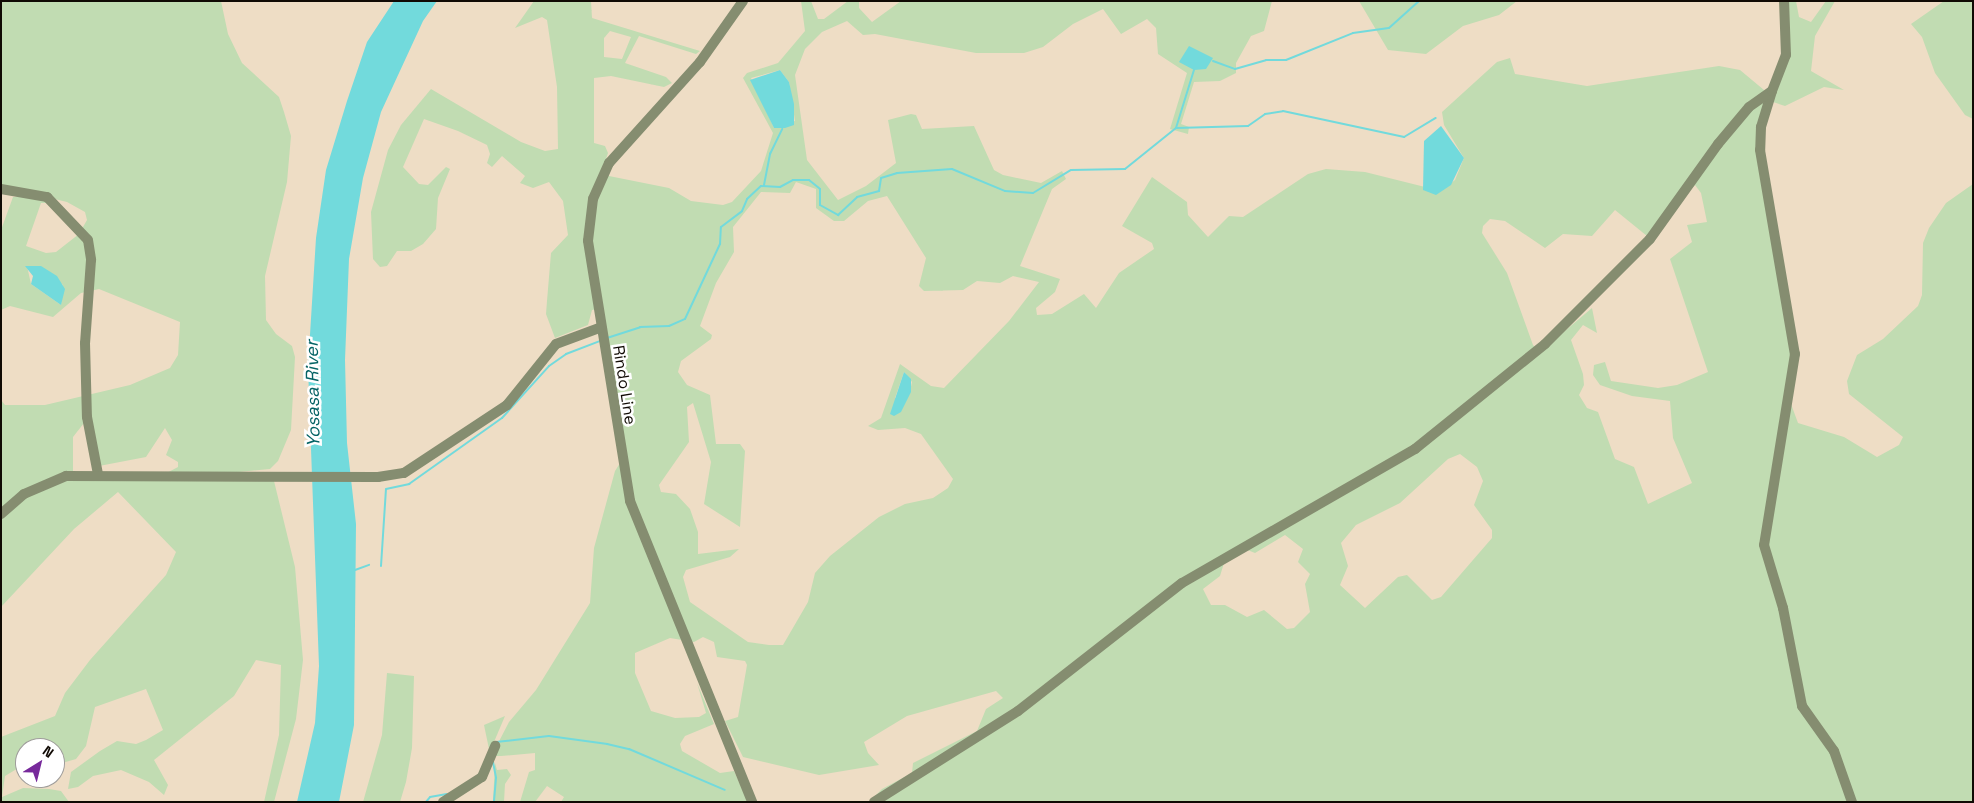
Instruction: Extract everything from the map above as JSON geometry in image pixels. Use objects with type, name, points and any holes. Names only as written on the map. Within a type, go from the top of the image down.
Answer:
[{"type":"street","name":"Rindo Line","points":[[743,1],[714,45],[622,146],[601,179],[588,219],[588,241],[599,328],[621,465],[633,509],[752,802]]},
{"type":"street","points":[[1784,1],[1786,55],[1761,127],[1760,150],[1795,354],[1764,545],[1783,608],[1802,706],[1834,751],[1852,802]]},
{"type":"street","points":[[874,802],[1011,716],[1182,583],[1388,467],[1492,389],[1574,318],[1650,239],[1718,144],[1749,107],[1772,91]]},
{"type":"street","points":[[1,189],[48,197],[88,240],[91,260],[85,343],[87,417],[98,474]]},
{"type":"street","points":[[1,514],[24,494],[48,480],[98,474],[378,477],[404,474],[507,405],[556,344],[599,328]]},
{"type":"street","points":[[443,802],[482,776],[495,746]]},
{"type":"green space","points":[[1,1],[221,1],[228,34],[242,63],[279,97],[291,136],[287,182],[265,276],[266,320],[276,334],[292,346],[295,357],[291,430],[278,461],[270,469],[229,473],[274,481],[295,567],[303,660],[296,719],[274,802],[264,802],[279,735],[281,665],[256,660],[234,696],[154,760],[168,785],[164,795],[149,782],[121,770],[93,776],[78,787],[68,789],[71,772],[100,751],[117,741],[136,744],[163,730],[146,689],[95,707],[86,746],[76,759],[65,762],[65,738],[15,738],[15,770],[5,776],[2,797],[23,788],[49,789],[61,791],[69,802],[1,802],[1,737],[55,716],[65,693],[90,660],[166,575],[176,552],[118,492],[74,529],[1,607],[1,400],[5,405],[45,405],[130,385],[170,368],[178,355],[180,322],[99,289],[81,293],[53,317],[10,306],[1,310],[1,230],[13,197],[38,196],[48,203],[41,203],[26,246],[46,253],[56,252],[79,234],[87,220],[85,212],[67,202],[1,186]],"holes":[[[27,266],[37,267],[63,285],[61,305],[31,284]],[[84,423],[99,466],[146,457],[165,428],[172,440],[166,455],[178,462],[178,467],[161,476],[73,477],[73,437]]]},
{"type":"green space","points":[[534,1],[591,1],[592,18],[700,51],[696,54],[639,36],[625,63],[666,77],[672,83],[664,87],[611,76],[594,78],[594,143],[605,146],[608,153],[602,171],[609,176],[669,188],[691,201],[723,205],[732,202],[761,171],[773,133],[743,78],[747,73],[778,63],[805,31],[801,1],[811,1],[818,19],[824,19],[848,1],[859,1],[859,8],[872,22],[901,1],[1272,1],[1264,31],[1251,36],[1236,63],[1236,73],[1220,81],[1194,82],[1181,124],[1189,127],[1188,134],[1170,129],[1187,73],[1158,54],[1156,28],[1147,19],[1121,34],[1103,9],[1073,24],[1043,47],[1024,53],[976,53],[875,34],[863,35],[847,21],[822,32],[805,49],[795,75],[807,160],[838,200],[866,186],[896,163],[888,120],[911,114],[916,115],[922,129],[974,126],[994,170],[1003,175],[1041,183],[1062,171],[1066,179],[1052,189],[1020,266],[1060,279],[1055,292],[1036,308],[1037,315],[1052,314],[1084,294],[1096,308],[1119,273],[1154,249],[1152,243],[1122,226],[1152,177],[1187,202],[1188,215],[1208,237],[1229,216],[1243,217],[1308,174],[1326,169],[1365,172],[1441,191],[1455,180],[1464,158],[1444,125],[1442,112],[1497,62],[1510,58],[1515,74],[1587,86],[1719,66],[1740,70],[1764,90],[1766,105],[1756,137],[1792,342],[1791,404],[1798,423],[1844,437],[1877,457],[1899,445],[1903,437],[1849,394],[1847,381],[1857,355],[1883,339],[1918,306],[1922,295],[1923,243],[1929,228],[1946,203],[1973,184],[1973,802],[869,802],[882,789],[912,773],[913,763],[977,731],[986,709],[1003,698],[996,691],[907,716],[864,742],[868,753],[879,765],[819,775],[743,757],[725,721],[738,717],[747,665],[745,661],[717,657],[714,642],[703,637],[694,642],[670,638],[635,653],[635,673],[651,711],[675,718],[699,717],[706,713],[697,683],[714,724],[685,736],[680,744],[682,751],[720,773],[734,771],[748,802],[561,802],[564,797],[547,786],[535,802],[520,802],[529,772],[535,770],[535,753],[495,756],[494,751],[509,722],[536,690],[590,603],[594,548],[615,471],[622,460],[599,309],[592,310],[588,325],[555,338],[546,314],[551,253],[568,235],[563,201],[549,182],[533,188],[520,183],[525,176],[502,156],[492,167],[487,163],[490,154],[487,145],[458,131],[424,119],[403,167],[419,184],[428,185],[446,167],[450,169],[438,198],[436,229],[423,244],[411,251],[397,251],[387,266],[380,267],[373,259],[371,212],[388,150],[401,125],[431,89],[521,142],[545,151],[558,149],[557,87],[547,20],[542,17],[515,28]],"holes":[[[610,31],[631,37],[622,59],[604,57],[604,38]],[[780,70],[789,82],[795,121],[774,128],[751,78]],[[796,182],[816,189],[816,208],[834,221],[844,221],[868,201],[887,196],[926,258],[919,286],[924,291],[963,290],[977,281],[1000,283],[1013,276],[1039,282],[1009,321],[944,388],[931,386],[900,364],[881,418],[868,426],[878,430],[905,428],[921,434],[953,479],[948,488],[933,498],[905,504],[879,517],[830,556],[815,573],[808,602],[783,645],[748,642],[690,602],[683,577],[686,570],[730,557],[739,549],[698,554],[698,532],[690,509],[676,494],[661,492],[659,485],[689,442],[687,407],[693,403],[711,462],[704,504],[740,527],[745,451],[740,444],[716,444],[710,395],[687,385],[678,372],[681,361],[711,339],[712,335],[700,326],[716,283],[734,252],[733,227],[761,192],[790,193]],[[1695,185],[1701,193],[1707,222],[1687,225],[1692,242],[1670,259],[1708,372],[1677,385],[1658,388],[1611,381],[1605,362],[1594,365],[1593,375],[1600,385],[1632,396],[1670,401],[1673,438],[1692,483],[1648,504],[1634,467],[1615,459],[1598,412],[1587,408],[1579,395],[1584,385],[1583,374],[1571,340],[1583,325],[1597,333],[1592,308],[1540,352],[1533,345],[1507,273],[1482,233],[1483,226],[1490,219],[1505,221],[1545,248],[1563,234],[1592,236],[1615,210],[1647,236]],[[904,372],[912,382],[909,395],[903,401],[895,398]],[[1460,454],[1477,467],[1483,481],[1474,505],[1492,530],[1492,538],[1441,597],[1432,600],[1407,575],[1398,577],[1365,608],[1340,585],[1348,566],[1341,543],[1356,525],[1400,503],[1448,459]],[[1285,535],[1303,549],[1298,562],[1310,574],[1305,584],[1310,612],[1294,628],[1287,629],[1264,610],[1247,617],[1225,605],[1211,605],[1203,589],[1220,576],[1224,563],[1245,549],[1255,553]]]},
{"type":"green space","points":[[1359,1],[1517,1],[1499,15],[1463,26],[1426,54],[1388,50]]},
{"type":"green space","points":[[1787,1],[1796,1],[1799,17],[1811,22],[1826,1],[1835,1],[1815,36],[1811,71],[1844,90],[1824,87],[1785,106],[1773,102],[1789,53]]},
{"type":"green space","points":[[1944,1],[1973,1],[1973,119],[1965,115],[1935,73],[1922,37],[1911,24]]},
{"type":"green space","points":[[387,673],[414,676],[412,748],[406,782],[400,802],[363,802],[382,735]]},
{"type":"green space","points":[[505,716],[491,749],[489,749],[484,725]]},
{"type":"green space","points":[[495,763],[497,770],[507,769],[511,775],[505,784],[504,802],[493,802]]},
{"type":"water","name":"Yosasa River","points":[[394,1],[437,1],[423,21],[381,112],[363,178],[349,259],[345,360],[347,443],[356,524],[354,725],[339,802],[297,802],[315,723],[319,666],[308,367],[316,238],[326,170],[347,101],[367,42]]},
{"type":"water","points":[[1189,46],[1213,58],[1206,69],[1194,70],[1179,62]]},
{"type":"water","points":[[780,70],[789,82],[794,104],[794,125],[785,128],[774,128],[750,80]]},
{"type":"water","points":[[1441,126],[1464,158],[1451,185],[1436,195],[1423,190],[1424,141]]},
{"type":"water","points":[[25,266],[41,266],[57,276],[65,289],[61,305],[31,284],[33,276]]},
{"type":"water","points":[[904,372],[911,379],[911,392],[901,412],[894,416],[890,414]]},
{"type":"waterway","points":[[1213,61],[1235,69],[1266,60],[1286,60],[1353,33],[1389,28],[1419,1]]},
{"type":"waterway","points":[[1176,128],[1194,70]]},
{"type":"waterway","points":[[607,338],[640,327],[669,326],[685,319],[720,244],[721,227],[742,211],[747,199],[761,186],[780,187],[793,180],[809,180],[820,189],[820,205],[838,215],[857,197],[879,191],[881,178],[897,173],[952,169],[1005,191],[1033,193],[1071,170],[1125,169],[1176,128],[1248,126],[1265,114],[1283,111],[1404,137],[1436,118]]},
{"type":"waterway","points":[[764,185],[770,154],[782,129]]},
{"type":"waterway","points":[[381,566],[386,489],[409,484],[502,418],[549,366],[566,354],[600,341]]},
{"type":"waterway","points":[[355,570],[369,565]]},
{"type":"waterway","points":[[496,742],[549,736],[607,744],[629,749],[725,790]]},
{"type":"waterway","points":[[493,762],[496,778],[494,802]]},
{"type":"waterway","points":[[426,802],[430,797],[447,794]]}]
